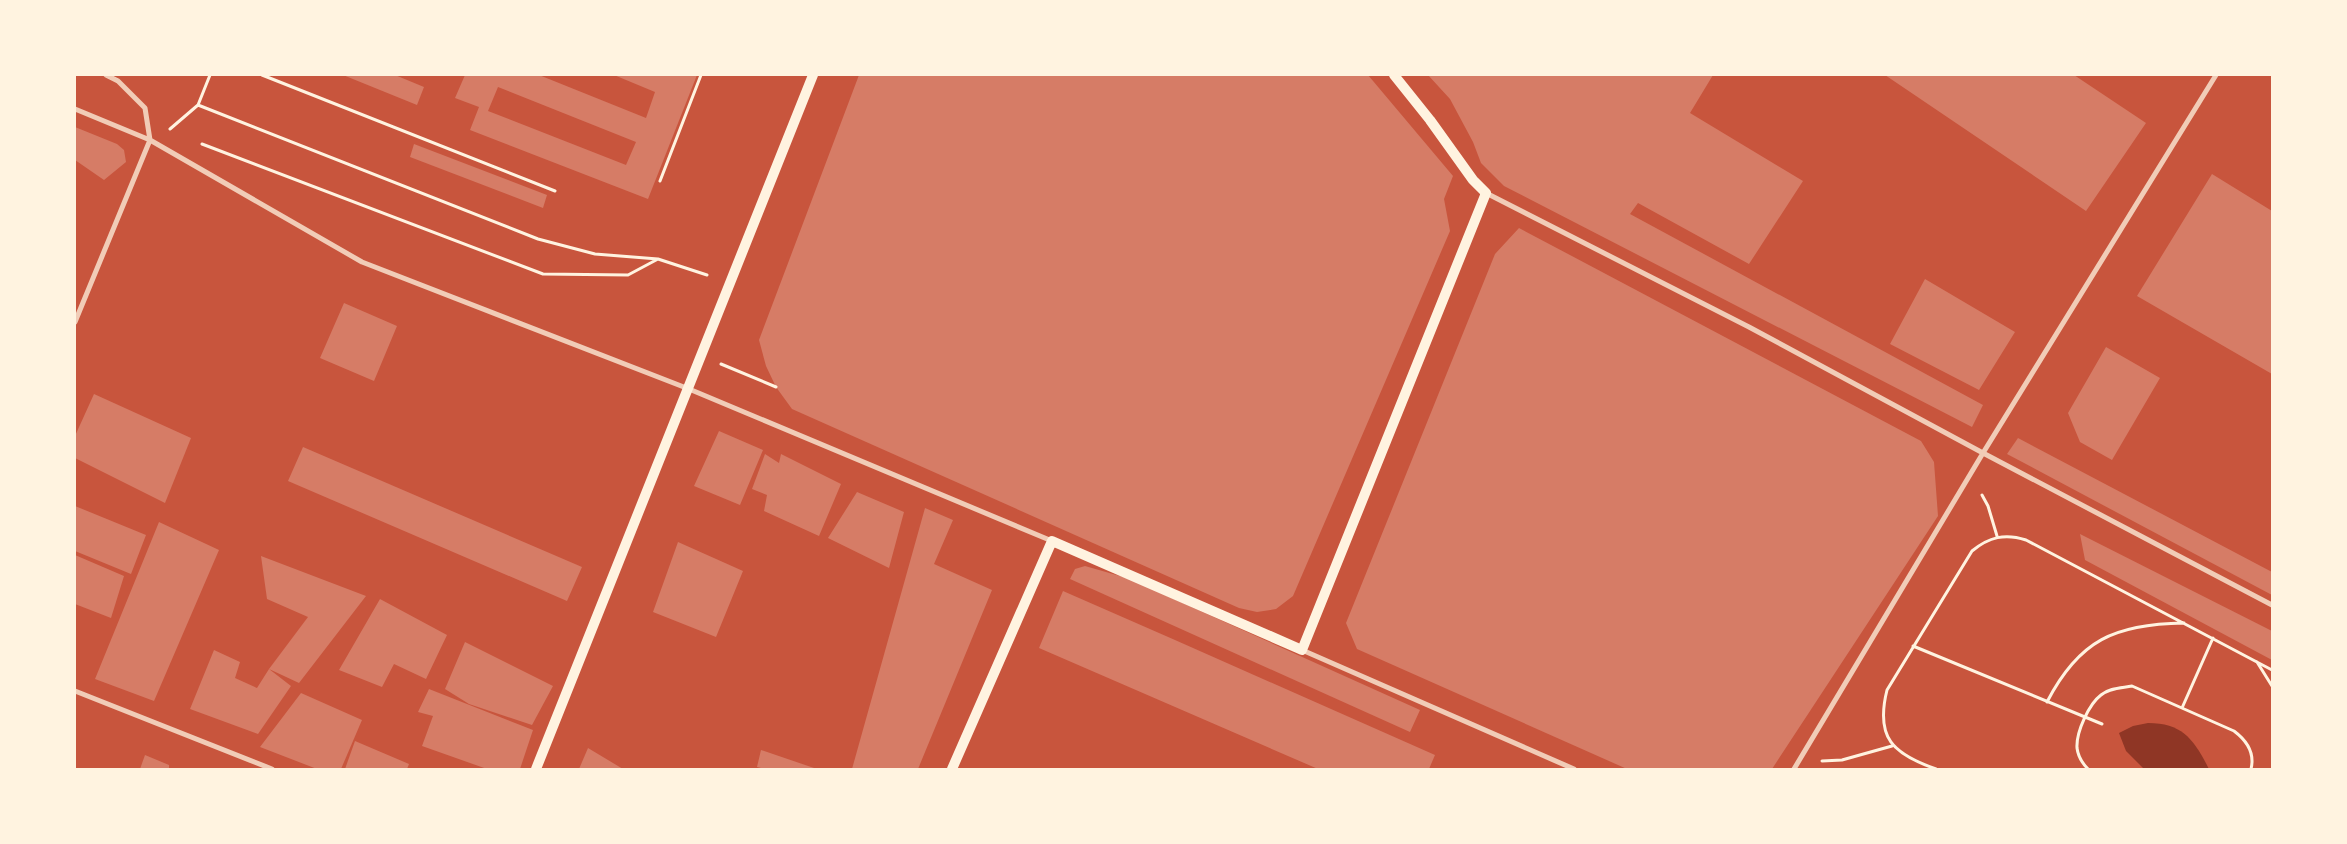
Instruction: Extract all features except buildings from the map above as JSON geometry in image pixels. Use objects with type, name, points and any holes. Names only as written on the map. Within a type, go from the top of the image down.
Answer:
[{"type":"main road","points":[[536,769],[813,75]]},
{"type":"main road","points":[[952,769],[1052,541],[1302,650],[1486,193],[1473,180],[1430,120],[1394,75]]},
{"type":"street","points":[[75,322],[150,140],[145,108],[118,81],[106,75]]},
{"type":"street","points":[[1794,769],[1970,474],[2216,75]]},
{"type":"street","points":[[75,109],[150,140],[362,262],[689,389],[1052,541]]},
{"type":"street","points":[[1486,193],[1749,326],[1983,453],[2272,605]]},
{"type":"street","points":[[1302,650],[1574,769]]},
{"type":"street","points":[[75,691],[272,769]]},
{"type":"path","points":[[168,130],[198,105],[210,75]]},
{"type":"path","points":[[262,75],[555,191]]},
{"type":"path","points":[[660,181],[701,75]]},
{"type":"path","points":[[198,105],[538,239],[595,254],[658,259],[731,283]]},
{"type":"path","points":[[145,108],[168,130],[177,134]]},
{"type":"path","points":[[196,141],[543,274],[628,275],[658,259]]},
{"type":"path","points":[[702,357],[776,387]]},
{"type":"path","points":[[1970,474],[1988,506],[1997,536]]},
{"type":"path","points":[[1936,769],[1912,760],[1892,746],[1885,728],[1882,708],[1887,690],[1972,551],[1984,542],[1997,536],[2014,536],[2026,540],[2272,670]]},
{"type":"path","points":[[2047,702],[2060,677],[2079,655],[2102,639],[2128,628],[2148,624],[2185,623]]},
{"type":"path","points":[[2182,708],[2213,638]]},
{"type":"path","points":[[1913,646],[2102,724]]},
{"type":"path","points":[[2257,662],[2272,686]]},
{"type":"path","points":[[2088,769],[2082,763],[2077,748],[2079,735],[2091,706],[2102,694],[2115,688],[2132,686],[2234,731],[2246,741],[2250,753],[2251,769]]},
{"type":"path","points":[[1798,762],[1842,760],[1892,746]]},
{"type":"shaded area","points":[[2148,723],[2170,726],[2186,735],[2198,750],[2209,769],[2144,769],[2126,751],[2119,733],[2133,726]]}]
